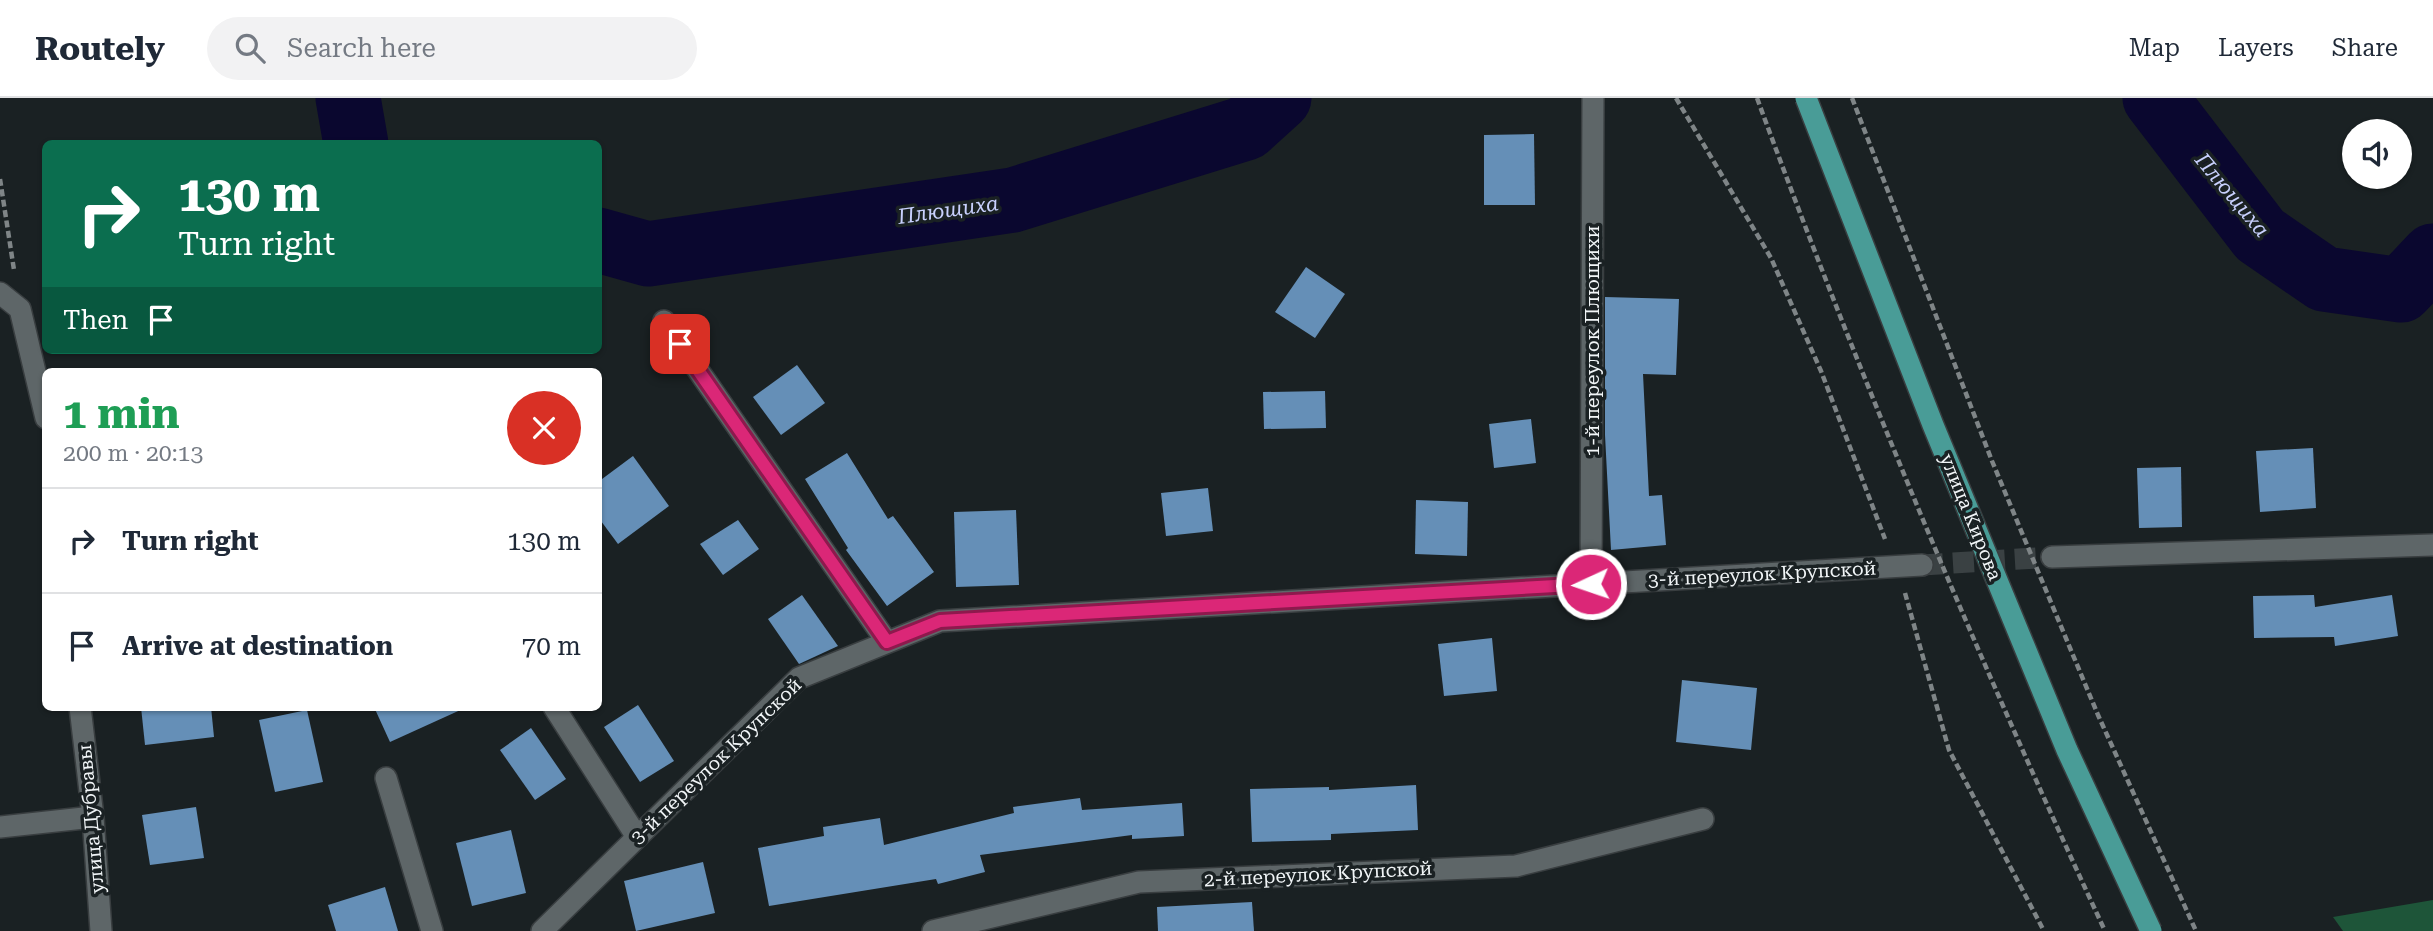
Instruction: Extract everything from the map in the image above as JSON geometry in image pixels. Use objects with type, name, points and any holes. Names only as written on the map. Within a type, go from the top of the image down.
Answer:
[{"type":"main road","name":"улица Кирова","points":[[1806,98],[1933,425],[2067,750],[2151,931]]},
{"type":"street","name":"1-й переулок Плющихи","points":[[1591,584],[1593,98]]},
{"type":"street","points":[[0,293],[20,309],[42,401]]},
{"type":"street","points":[[664,321],[887,642]]},
{"type":"street","points":[[2052,557],[2433,545]]},
{"type":"street","name":"3-й переулок Крупской","points":[[541,931],[799,678],[940,621],[1922,565]]},
{"type":"street","name":"улица Дубравы","points":[[80,711],[93,817],[101,931]]},
{"type":"street","points":[[557,711],[637,837]]},
{"type":"street","points":[[387,778],[432,931]]},
{"type":"street","points":[[0,827],[93,817]]},
{"type":"street","name":"2-й переулок Крупской","points":[[933,931],[1139,882],[1516,866],[1703,819]]},
{"type":"path","points":[[1676,98],[1771,258],[1821,371],[1896,566],[1949,750],[2044,931]]},
{"type":"path","points":[[1757,98],[1885,430],[2033,776],[2105,931]]},
{"type":"path","points":[[1852,98],[1992,461],[2098,715],[2196,931]]},
{"type":"path","points":[[0,180],[20,309]]},
{"type":"green space","points":[[2433,900],[2433,931],[2343,931],[2333,917]]},
{"type":"building","points":[[1534,134],[1535,205],[1484,205],[1484,135]]},
{"type":"building","points":[[1306,267],[1345,294],[1315,338],[1275,312]]},
{"type":"building","points":[[1605,297],[1679,299],[1676,375],[1643,374],[1649,496],[1662,495],[1666,545],[1611,550],[1605,435]]},
{"type":"building","points":[[797,365],[825,403],[781,435],[753,397]]},
{"type":"building","points":[[1325,391],[1326,428],[1264,429],[1263,392]]},
{"type":"building","points":[[1531,419],[1536,463],[1494,468],[1489,424]]},
{"type":"building","points":[[2313,448],[2316,508],[2260,512],[2256,451]]},
{"type":"building","points":[[847,453],[888,519],[893,516],[934,572],[887,606],[846,550],[848,548],[805,479]]},
{"type":"building","points":[[633,456],[669,506],[618,544],[602,522],[602,479]]},
{"type":"building","points":[[2181,467],[2182,527],[2139,528],[2137,468]]},
{"type":"building","points":[[1208,488],[1213,531],[1166,536],[1161,493]]},
{"type":"building","points":[[1416,500],[1468,502],[1467,556],[1415,554]]},
{"type":"building","points":[[1016,510],[1019,585],[956,587],[954,512]]},
{"type":"building","points":[[738,520],[759,549],[723,575],[700,544]]},
{"type":"building","points":[[802,595],[838,646],[799,664],[768,619]]},
{"type":"building","points":[[2314,595],[2315,607],[2392,595],[2398,636],[2335,646],[2334,637],[2254,638],[2253,596]]},
{"type":"building","points":[[1492,638],[1497,691],[1444,696],[1438,644]]},
{"type":"building","points":[[1682,680],[1757,688],[1751,750],[1676,742]]},
{"type":"building","points":[[638,705],[674,761],[640,782],[604,727]]},
{"type":"building","points":[[141,711],[211,711],[214,737],[145,745]]},
{"type":"building","points":[[307,711],[323,782],[275,792],[259,720]]},
{"type":"building","points":[[376,711],[458,711],[390,742]]},
{"type":"building","points":[[531,728],[566,779],[535,800],[500,750]]},
{"type":"building","points":[[1416,785],[1418,830],[1331,834],[1331,840],[1252,842],[1250,789],[1329,787],[1329,790]]},
{"type":"building","points":[[1080,798],[1082,810],[1182,803],[1184,836],[1132,839],[1132,835],[980,855],[985,872],[938,884],[936,879],[769,906],[758,848],[824,836],[823,827],[880,818],[884,845],[1014,813],[1013,807]]},
{"type":"building","points":[[196,807],[204,858],[150,865],[142,815]]},
{"type":"building","points":[[511,830],[526,893],[472,906],[456,843]]},
{"type":"building","points":[[703,862],[715,913],[636,931],[624,881]]},
{"type":"building","points":[[385,887],[398,931],[336,931],[328,905]]},
{"type":"building","points":[[1252,902],[1254,931],[1158,931],[1157,907]]},
{"type":"waterway","name":"Плющиха","points":[[348,98],[355,140]]},
{"type":"waterway","name":"Плющиха","points":[[602,241],[648,254],[1013,200],[1246,128],[1279,98]]},
{"type":"waterway","name":"Плющиха","points":[[2155,98],[2260,235],[2324,279],[2401,290],[2433,256]]},
{"type":"tunnel","points":[[1922,565],[2052,557]]},
{"type":"route","points":[[680,344],[887,642],[940,621],[1591,584]]}]
